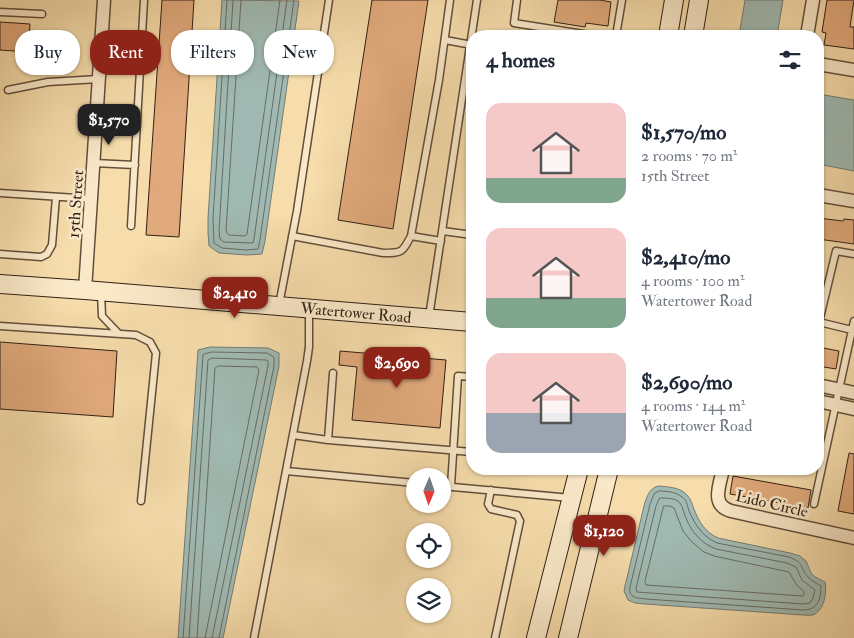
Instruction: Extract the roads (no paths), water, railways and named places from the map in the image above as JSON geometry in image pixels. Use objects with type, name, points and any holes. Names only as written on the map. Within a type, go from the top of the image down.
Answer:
[{"type":"street","name":"15th Street","points":[[102,30],[104,0]]},
{"type":"street","points":[[669,30],[674,0]]},
{"type":"street","points":[[694,30],[699,0]]},
{"type":"street","points":[[808,30],[813,0]]},
{"type":"street","points":[[824,65],[854,70]]},
{"type":"street","name":"15th Street","points":[[93,290],[92,199],[100,75]]},
{"type":"street","points":[[824,195],[854,201]]},
{"type":"street","name":"Watertower Road","points":[[0,284],[466,321]]},
{"type":"street","points":[[824,386],[854,393]]},
{"type":"street","points":[[824,403],[854,409]]},
{"type":"street","points":[[536,638],[578,475]]},
{"type":"street","points":[[568,638],[608,475]]},
{"type":"street","name":"Lido Circle","points":[[722,475],[718,501],[723,508],[854,538]]},
{"type":"lane","points":[[142,30],[144,0]]},
{"type":"lane","points":[[279,306],[292,236],[329,0]]},
{"type":"lane","points":[[292,236],[383,254],[398,253],[405,248],[412,236],[439,80],[450,0]]},
{"type":"lane","points":[[473,30],[477,0]]},
{"type":"lane","points":[[517,0],[514,23],[550,30]]},
{"type":"lane","points":[[617,30],[622,0]]},
{"type":"lane","points":[[0,12],[42,14]]},
{"type":"lane","points":[[445,40],[466,44]]},
{"type":"lane","points":[[8,90],[90,75]]},
{"type":"lane","points":[[131,226],[140,75]]},
{"type":"lane","points":[[429,318],[466,77]]},
{"type":"lane","points":[[94,163],[135,166]]},
{"type":"lane","points":[[0,193],[92,199]]},
{"type":"lane","points":[[0,254],[41,257],[47,254],[52,246],[56,197]]},
{"type":"lane","points":[[442,231],[466,234]]},
{"type":"lane","points":[[412,236],[441,241]]},
{"type":"lane","points":[[824,298],[836,251],[854,254]]},
{"type":"lane","points":[[93,290],[102,316],[119,334]]},
{"type":"lane","points":[[254,638],[307,361],[309,308]]},
{"type":"lane","points":[[824,452],[840,390],[854,321]]},
{"type":"lane","points":[[824,323],[852,330]]},
{"type":"lane","points":[[0,326],[119,334],[136,336],[150,342],[156,353],[141,501]]},
{"type":"lane","points":[[328,440],[333,373]]},
{"type":"lane","points":[[466,377],[458,376],[451,486],[572,498]]},
{"type":"lane","points":[[293,435],[328,440],[466,451]]},
{"type":"lane","points":[[286,471],[406,482]]},
{"type":"lane","points":[[814,504],[819,475]]},
{"type":"lane","points":[[491,490],[488,504],[491,509],[517,515],[520,521],[495,638]]},
{"type":"water","points":[[222,0],[299,1],[295,30],[264,30],[264,75],[289,75],[262,254],[219,253],[209,246],[208,218],[217,75],[254,75],[254,30],[220,30]]},
{"type":"water","points":[[745,0],[783,0],[778,30],[740,30]]},
{"type":"water","points":[[824,95],[854,100],[854,171],[824,165]]},
{"type":"water","points":[[210,347],[268,348],[279,353],[279,366],[223,638],[178,638],[198,350]]},
{"type":"water","points":[[658,486],[674,488],[684,492],[703,526],[709,533],[718,538],[800,556],[806,561],[811,573],[825,582],[826,590],[821,608],[815,614],[803,615],[645,604],[628,600],[624,591],[645,502],[651,491]]}]
